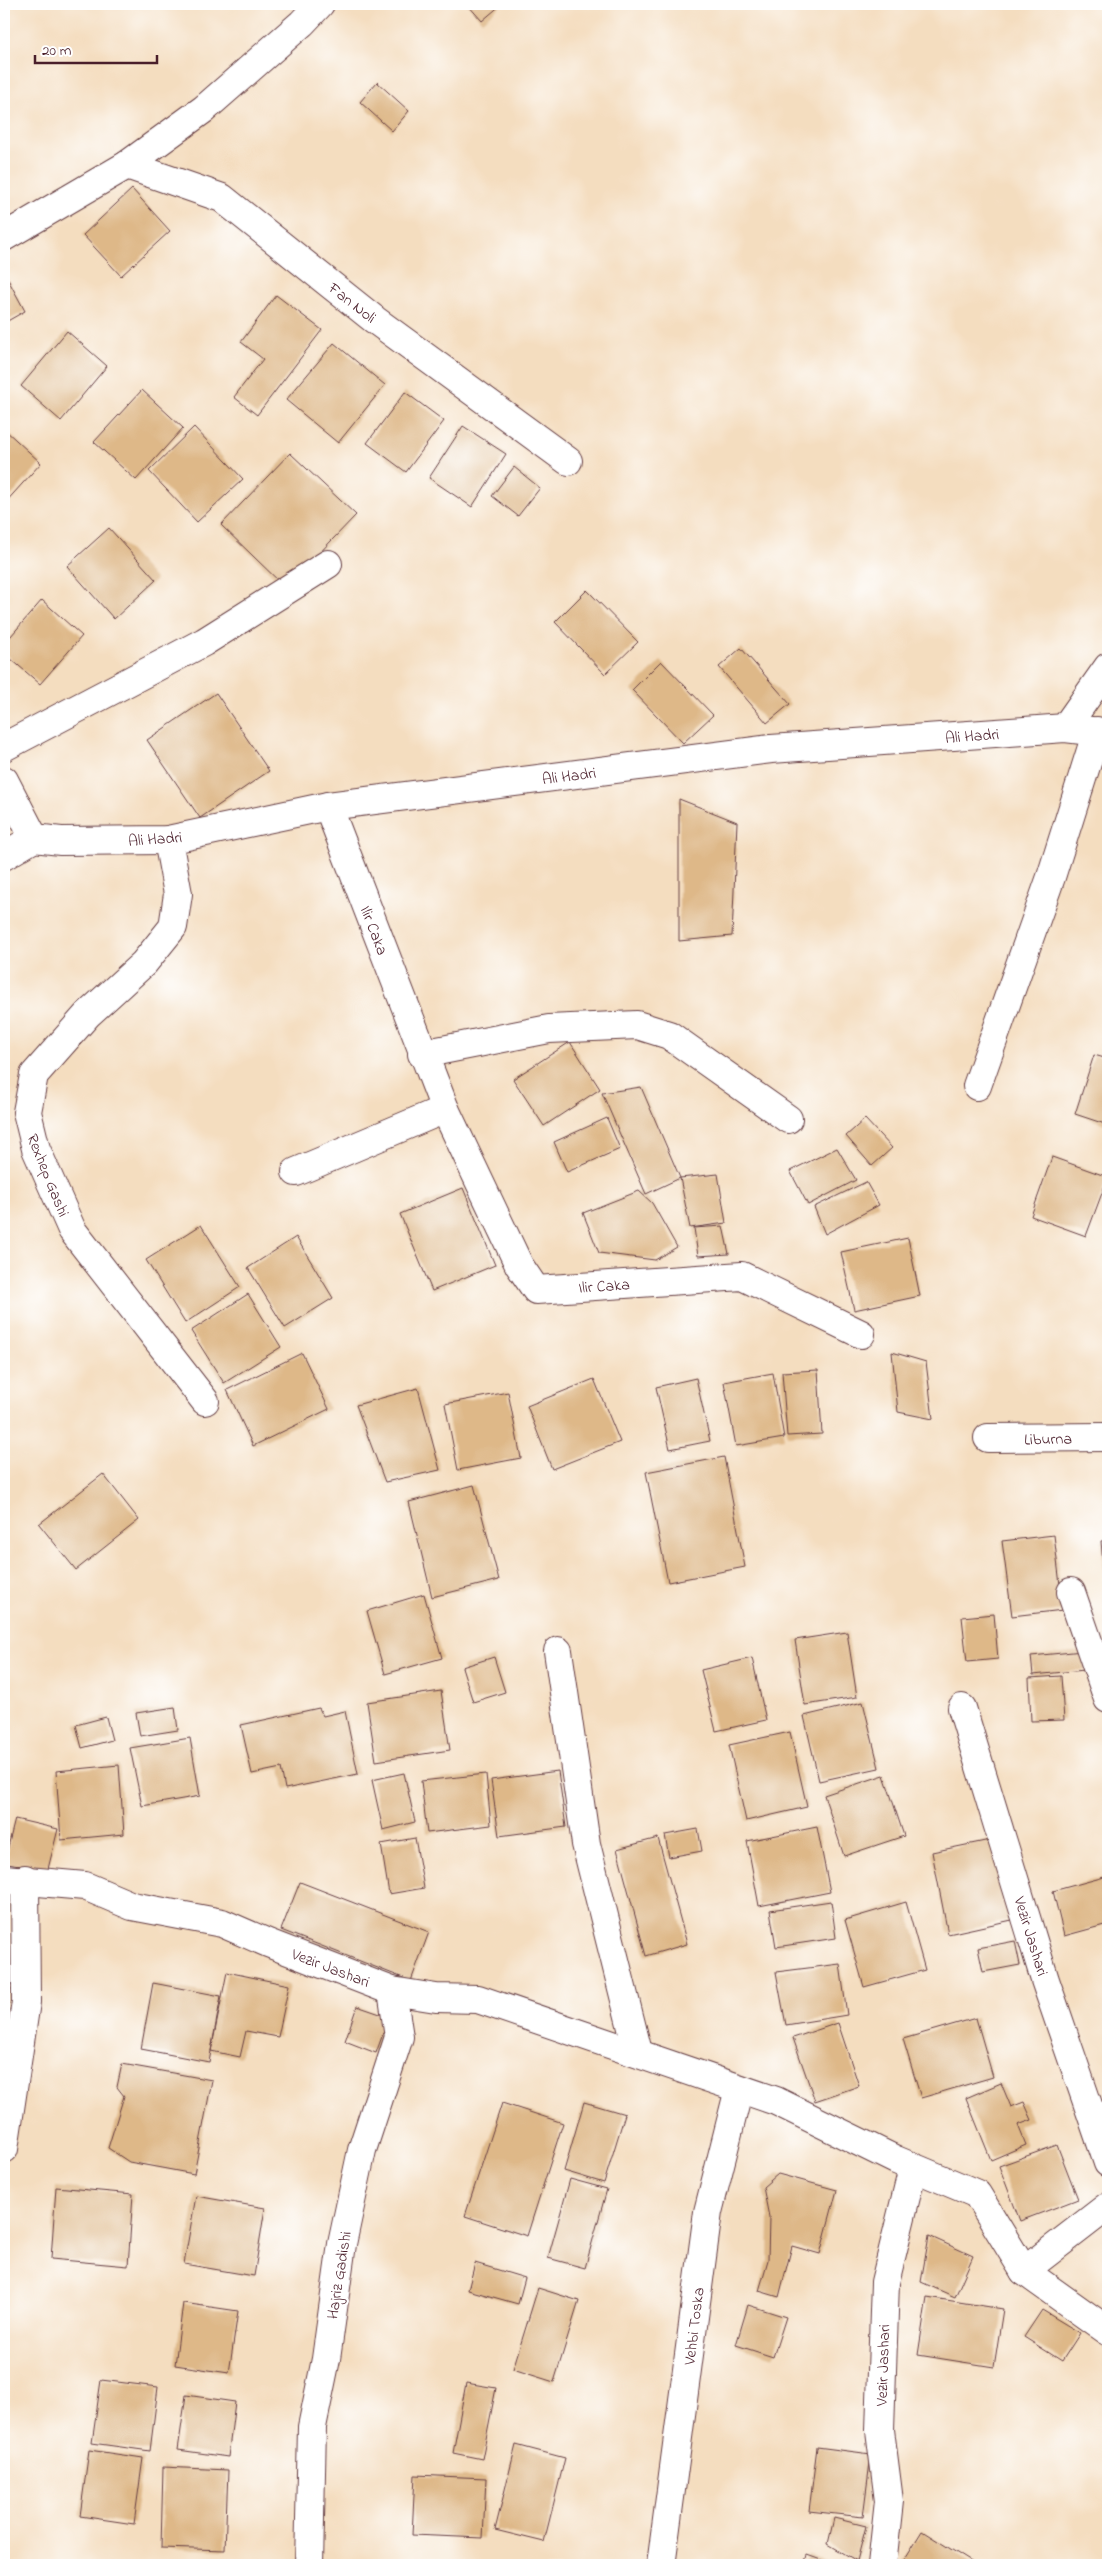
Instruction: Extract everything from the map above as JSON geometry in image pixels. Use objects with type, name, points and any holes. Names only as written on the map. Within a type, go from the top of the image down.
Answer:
[{"type":"street","points":[[4,237],[127,165],[204,109],[302,23],[320,4]]},
{"type":"street","name":"Fan Noli","points":[[127,165],[222,198],[374,320],[568,461]]},
{"type":"street","points":[[4,747],[204,642],[328,564]]},
{"type":"street","points":[[1065,728],[1108,667]]},
{"type":"street","name":"Ali Hadri","points":[[34,838],[61,841],[168,840],[328,806],[771,749],[1065,728],[1102,732]]},
{"type":"street","points":[[977,1086],[1102,732]]},
{"type":"street","points":[[4,780],[34,838],[4,856]]},
{"type":"street","name":"Ilir Caka","points":[[328,806],[422,1054],[445,1109],[518,1266],[536,1290],[742,1276],[861,1334]]},
{"type":"street","name":"Rexhep Gashi","points":[[168,840],[178,894],[173,927],[144,963],[87,1015],[34,1075],[27,1112],[36,1149],[72,1230],[206,1401]]},
{"type":"street","points":[[422,1054],[549,1029],[637,1025],[670,1035],[788,1119]]},
{"type":"street","points":[[296,1172],[445,1109]]},
{"type":"street","name":"Liburna","points":[[988,1438],[1108,1437]]},
{"type":"street","points":[[1071,1592],[1108,1700]]},
{"type":"street","points":[[558,1651],[586,1844],[638,2052]]},
{"type":"street","name":"Vezir Jashari","points":[[962,1708],[1045,1980],[1108,2163]]},
{"type":"street","name":"Vezir Jashari","points":[[4,2149],[26,2002],[15,1879],[86,1886],[132,1906],[222,1923],[392,1991],[436,1998],[478,1999],[638,2052],[776,2102],[914,2168],[977,2194],[1024,2271]]},
{"type":"street","name":"Hajriz Gadishi","points":[[309,2565],[312,2427],[326,2359],[342,2244],[362,2150],[399,2037],[392,1991]]},
{"type":"street","name":"Vehbi Toska","points":[[661,2565],[708,2212],[739,2089]]},
{"type":"street","name":"Vezir Jashari","points":[[882,2565],[888,2501],[880,2430],[884,2282],[914,2168]]},
{"type":"street","points":[[1108,2206],[1024,2271],[1108,2331]]},
{"type":"building","points":[[467,4],[502,4],[482,21]]},
{"type":"building","points":[[377,82],[409,111],[392,131],[360,102]]},
{"type":"building","points":[[132,189],[170,231],[121,276],[83,235]]},
{"type":"building","points":[[4,272],[25,311],[4,323]]},
{"type":"building","points":[[276,295],[322,330],[257,415],[234,397],[263,359],[241,342]]},
{"type":"building","points":[[67,331],[107,366],[61,421],[21,386]]},
{"type":"building","points":[[334,343],[385,385],[338,443],[286,400]]},
{"type":"building","points":[[142,390],[183,428],[136,480],[94,442]]},
{"type":"building","points":[[405,392],[444,421],[406,472],[367,443]]},
{"type":"building","points":[[463,426],[506,454],[472,507],[429,478]]},
{"type":"building","points":[[194,427],[243,479],[197,522],[149,471]]},
{"type":"building","points":[[4,429],[41,463],[4,504]]},
{"type":"building","points":[[290,453],[356,515],[286,588],[221,525]]},
{"type":"building","points":[[514,467],[540,488],[518,516],[492,496]]},
{"type":"building","points":[[109,528],[156,580],[114,619],[67,566]]},
{"type":"building","points":[[587,590],[638,642],[605,674],[555,622]]},
{"type":"building","points":[[42,600],[82,636],[40,684],[4,653],[4,644]]},
{"type":"building","points":[[741,648],[790,704],[767,723],[719,667]]},
{"type":"building","points":[[661,661],[713,715],[683,743],[632,690]]},
{"type":"building","points":[[216,693],[269,771],[200,818],[147,740]]},
{"type":"building","points":[[679,799],[737,822],[732,936],[679,941]]},
{"type":"building","points":[[570,1042],[600,1089],[544,1126],[513,1079]]},
{"type":"building","points":[[1094,1055],[1108,1059],[1108,1125],[1075,1114]]},
{"type":"building","points":[[641,1087],[680,1178],[646,1194],[602,1093]]},
{"type":"building","points":[[607,1118],[620,1149],[567,1172],[554,1142]]},
{"type":"building","points":[[865,1119],[892,1148],[872,1166],[846,1136]]},
{"type":"building","points":[[837,1148],[856,1180],[808,1205],[790,1171]]},
{"type":"building","points":[[1052,1157],[1108,1177],[1086,1236],[1031,1216]]},
{"type":"building","points":[[718,1174],[726,1223],[690,1228],[680,1178]]},
{"type":"building","points":[[866,1182],[879,1205],[825,1234],[814,1207]]},
{"type":"building","points":[[463,1188],[495,1265],[432,1291],[400,1214]]},
{"type":"building","points":[[639,1191],[652,1203],[677,1247],[655,1260],[599,1253],[583,1213]]},
{"type":"building","points":[[201,1225],[240,1287],[185,1323],[146,1260]]},
{"type":"building","points":[[723,1226],[729,1254],[698,1256],[694,1228]]},
{"type":"building","points":[[296,1237],[333,1298],[285,1328],[248,1268]]},
{"type":"building","points":[[908,1238],[920,1296],[854,1310],[841,1252]]},
{"type":"building","points":[[248,1294],[281,1347],[224,1383],[191,1331]]},
{"type":"building","points":[[892,1352],[926,1362],[933,1419],[898,1412]]},
{"type":"building","points":[[302,1353],[329,1409],[253,1446],[227,1390]]},
{"type":"building","points":[[818,1370],[822,1434],[787,1436],[782,1372]]},
{"type":"building","points":[[773,1373],[784,1438],[736,1446],[724,1382]]},
{"type":"building","points":[[696,1378],[710,1441],[670,1449],[656,1387]]},
{"type":"building","points":[[594,1379],[620,1442],[552,1469],[527,1406]]},
{"type":"building","points":[[418,1388],[440,1470],[385,1482],[356,1405]]},
{"type":"building","points":[[508,1392],[521,1458],[458,1470],[445,1404]]},
{"type":"building","points":[[724,1457],[745,1567],[668,1582],[646,1472]]},
{"type":"building","points":[[103,1474],[139,1520],[76,1570],[39,1524]]},
{"type":"building","points":[[474,1485],[499,1580],[432,1597],[409,1502]]},
{"type":"building","points":[[1054,1535],[1063,1610],[1012,1616],[1002,1541]]},
{"type":"building","points":[[1108,1540],[1108,1611],[1107,1611],[1101,1541]]},
{"type":"building","points":[[424,1594],[442,1658],[385,1674],[367,1611]]},
{"type":"building","points":[[994,1614],[998,1659],[967,1662],[962,1617]]},
{"type":"building","points":[[847,1632],[857,1697],[805,1705],[795,1640]]},
{"type":"building","points":[[1083,1651],[1085,1670],[1033,1675],[1031,1656]]},
{"type":"building","points":[[494,1657],[505,1692],[473,1702],[462,1667]]},
{"type":"building","points":[[752,1658],[766,1720],[716,1731],[701,1670]]},
{"type":"building","points":[[1061,1676],[1064,1720],[1031,1721],[1029,1678]]},
{"type":"building","points":[[441,1691],[450,1750],[376,1761],[367,1702]]},
{"type":"building","points":[[863,1702],[879,1768],[819,1781],[804,1716]]},
{"type":"building","points":[[175,1707],[178,1730],[140,1736],[136,1713]]},
{"type":"building","points":[[319,1708],[323,1716],[345,1711],[358,1774],[285,1789],[281,1768],[252,1774],[241,1725]]},
{"type":"building","points":[[106,1717],[112,1740],[82,1748],[76,1725]]},
{"type":"building","points":[[790,1732],[807,1807],[746,1821],[729,1745]]},
{"type":"building","points":[[190,1738],[200,1796],[142,1806],[130,1748]]},
{"type":"building","points":[[119,1765],[124,1834],[61,1840],[56,1771]]},
{"type":"building","points":[[558,1771],[566,1827],[499,1836],[491,1780]]},
{"type":"building","points":[[404,1773],[415,1822],[383,1830],[372,1780]]},
{"type":"building","points":[[486,1774],[491,1825],[427,1833],[421,1781]]},
{"type":"building","points":[[884,1775],[904,1836],[844,1856],[824,1795]]},
{"type":"building","points":[[15,1819],[58,1829],[47,1873],[4,1863]]},
{"type":"building","points":[[817,1827],[830,1892],[759,1906],[747,1841]]},
{"type":"building","points":[[698,1829],[702,1851],[669,1857],[665,1835]]},
{"type":"building","points":[[415,1838],[424,1888],[389,1894],[381,1844]]},
{"type":"building","points":[[658,1838],[687,1944],[646,1956],[617,1849]]},
{"type":"building","points":[[995,1839],[1012,1920],[948,1934],[932,1852]]},
{"type":"building","points":[[1108,1876],[1108,1924],[1064,1936],[1053,1891]]},
{"type":"building","points":[[300,1882],[429,1932],[411,1981],[281,1930]]},
{"type":"building","points":[[831,1901],[836,1938],[776,1947],[770,1910]]},
{"type":"building","points":[[906,1902],[925,1970],[864,1987],[845,1920]]},
{"type":"building","points":[[1015,1941],[1020,1965],[983,1972],[978,1948]]},
{"type":"building","points":[[840,1964],[847,2015],[786,2025],[776,1972]]},
{"type":"building","points":[[227,1972],[289,1985],[278,2037],[246,2031],[240,2057],[211,2051]]},
{"type":"building","points":[[153,1983],[221,1996],[209,2062],[141,2049]]},
{"type":"building","points":[[4,1987],[18,1991],[4,2039]]},
{"type":"building","points":[[357,2006],[389,2017],[376,2053],[345,2041]]},
{"type":"building","points":[[976,2018],[993,2077],[921,2098],[903,2039]]},
{"type":"building","points":[[838,2023],[859,2086],[815,2101],[793,2038]]},
{"type":"building","points":[[122,2064],[212,2080],[194,2174],[129,2162],[108,2148],[124,2096],[117,2087]]},
{"type":"building","points":[[1001,2083],[1011,2107],[1024,2102],[1032,2120],[1018,2125],[1026,2145],[991,2160],[966,2098]]},
{"type":"building","points":[[584,2102],[625,2114],[604,2183],[564,2171]]},
{"type":"building","points":[[502,2103],[563,2123],[527,2236],[465,2216]]},
{"type":"building","points":[[1057,2145],[1078,2199],[1020,2221],[999,2166]]},
{"type":"building","points":[[778,2174],[837,2190],[820,2254],[792,2246],[779,2297],[759,2291],[768,2260],[769,2217],[763,2187]]},
{"type":"building","points":[[570,2179],[607,2189],[585,2268],[548,2258]]},
{"type":"building","points":[[56,2187],[133,2194],[128,2266],[51,2259]]},
{"type":"building","points":[[196,2196],[265,2208],[254,2276],[184,2264]]},
{"type":"building","points":[[929,2236],[973,2256],[955,2297],[921,2282]]},
{"type":"building","points":[[475,2263],[525,2278],[518,2304],[468,2290]]},
{"type":"building","points":[[538,2288],[579,2301],[554,2382],[513,2369]]},
{"type":"building","points":[[927,2297],[1003,2309],[994,2367],[918,2355]]},
{"type":"building","points":[[183,2303],[238,2311],[229,2373],[175,2365]]},
{"type":"building","points":[[748,2305],[786,2317],[773,2357],[736,2345]]},
{"type":"building","points":[[1042,2310],[1080,2333],[1062,2361],[1024,2337]]},
{"type":"building","points":[[101,2380],[158,2387],[150,2451],[92,2443]]},
{"type":"building","points":[[466,2383],[496,2388],[482,2459],[453,2453]]},
{"type":"building","points":[[186,2395],[235,2402],[228,2457],[178,2450]]},
{"type":"building","points":[[516,2445],[565,2458],[544,2542],[495,2530]]},
{"type":"building","points":[[817,2447],[871,2454],[863,2517],[809,2511]]},
{"type":"building","points":[[89,2450],[143,2458],[134,2524],[80,2516]]},
{"type":"building","points":[[163,2467],[228,2470],[225,2550],[161,2548]]},
{"type":"building","points":[[415,2475],[486,2478],[483,2538],[412,2535]]},
{"type":"building","points":[[834,2518],[866,2526],[857,2561],[828,2544]]},
{"type":"building","points":[[922,2531],[976,2565],[901,2565]]},
{"type":"building","points":[[807,2555],[835,2565],[804,2565]]}]
